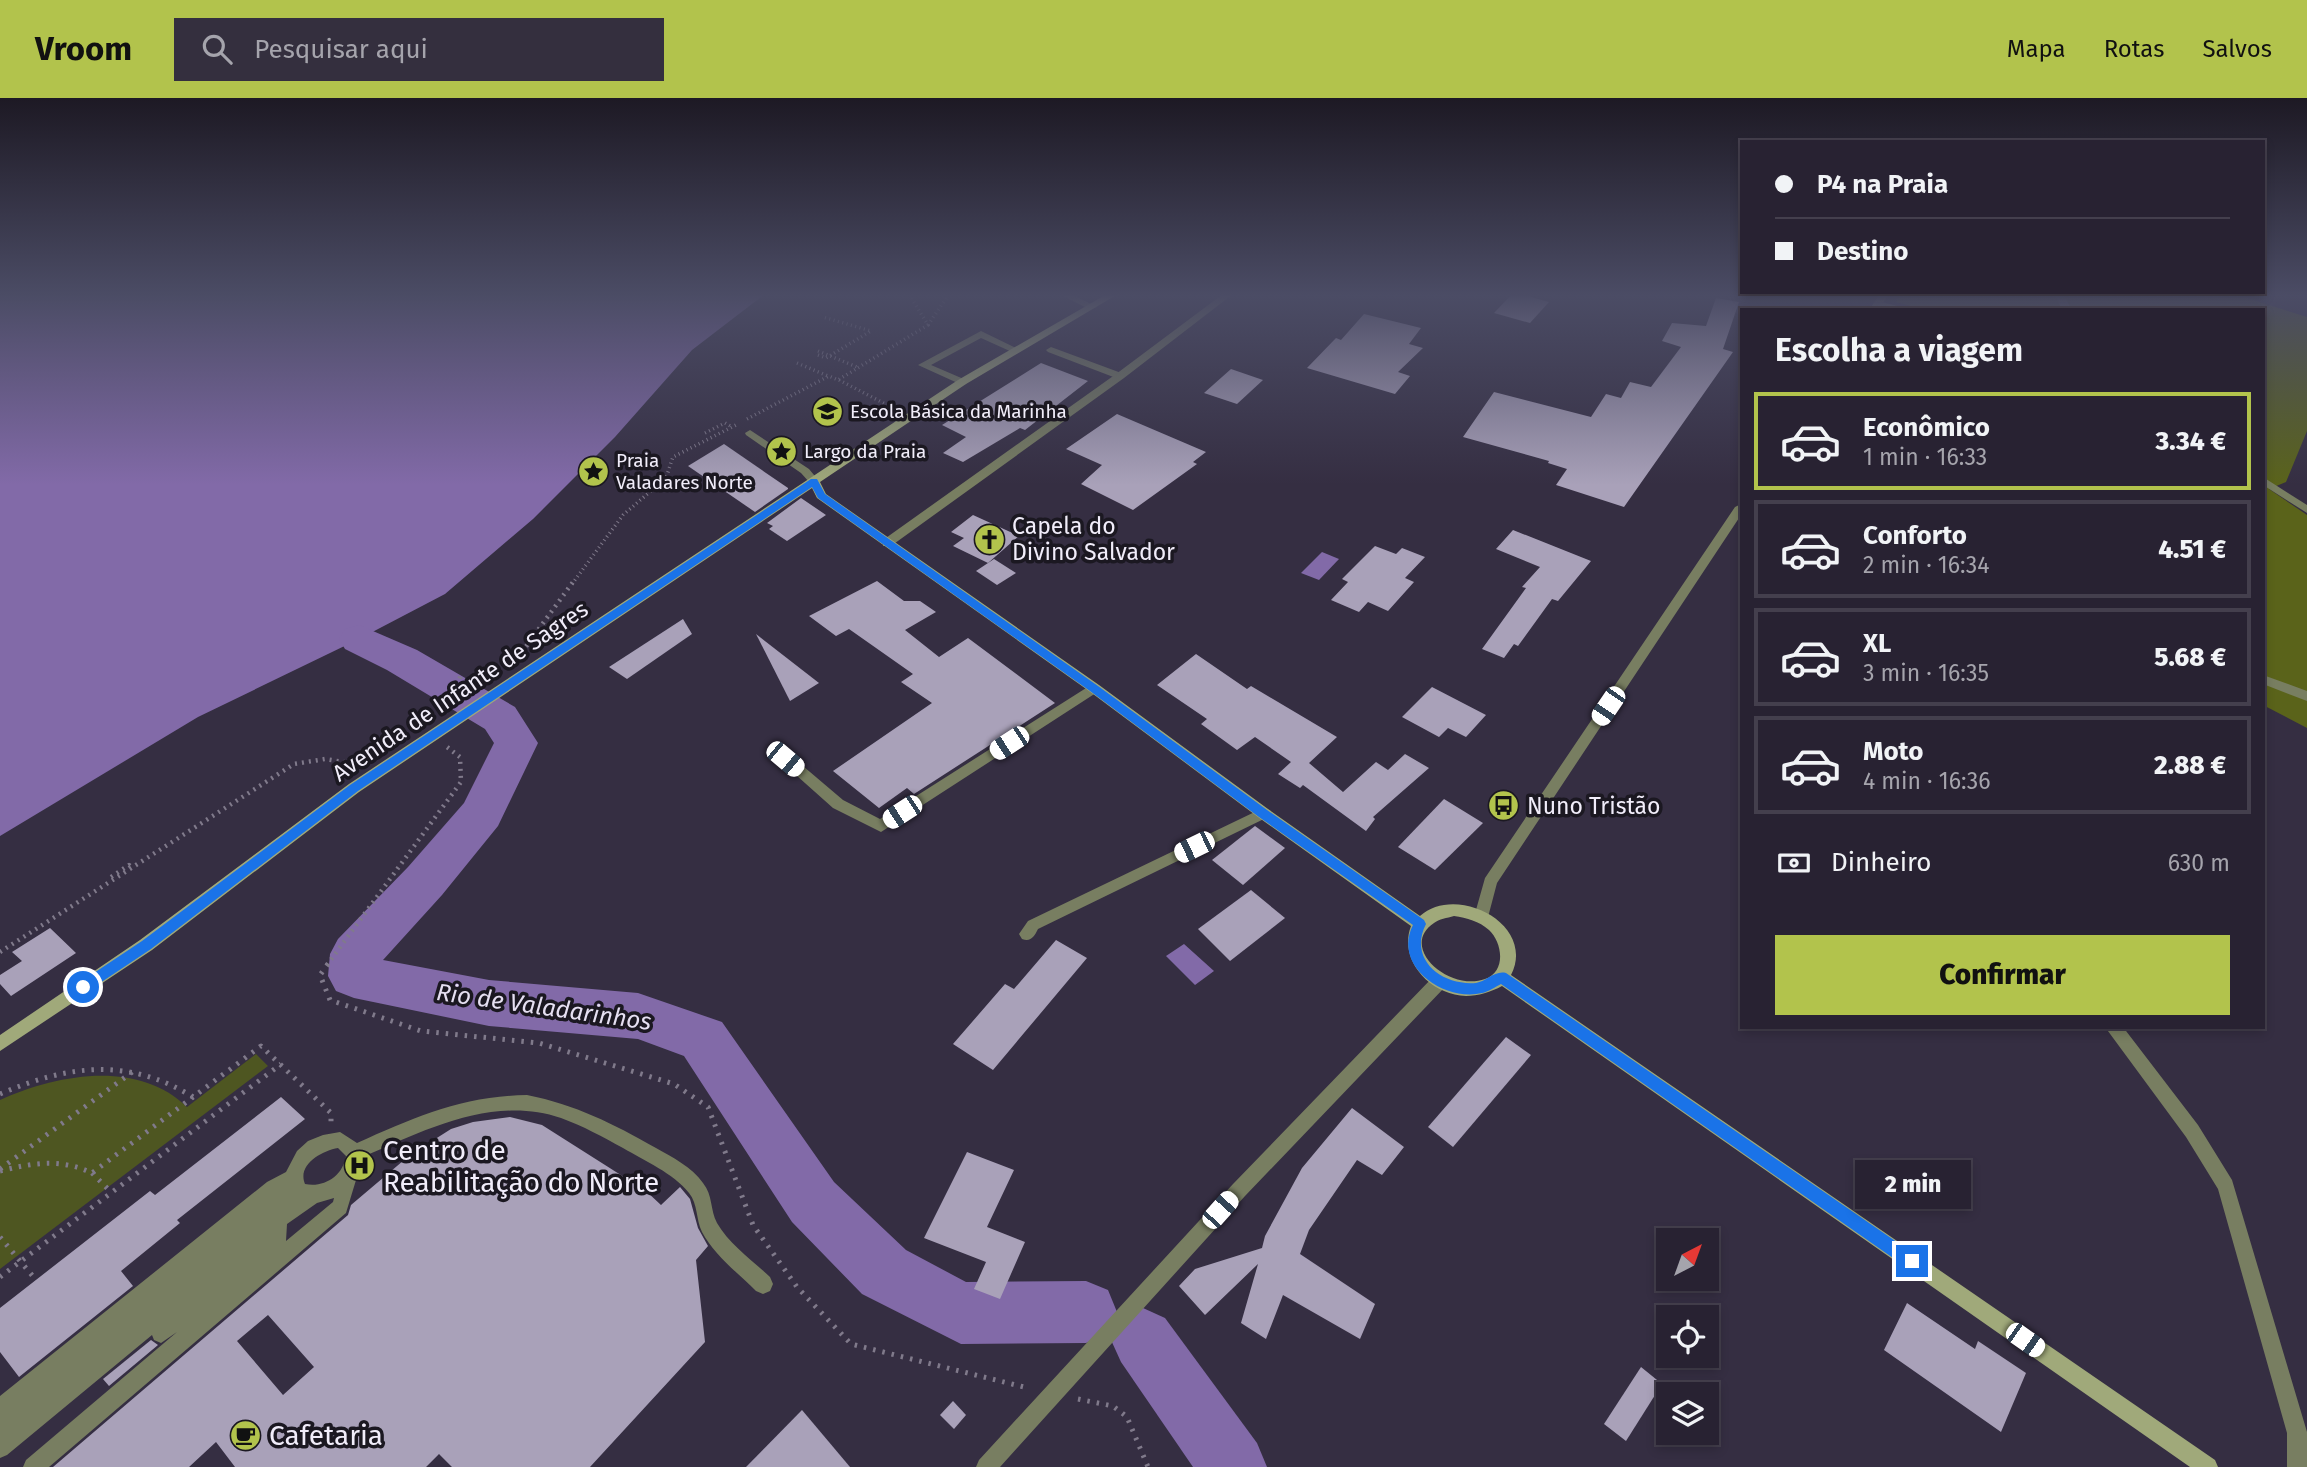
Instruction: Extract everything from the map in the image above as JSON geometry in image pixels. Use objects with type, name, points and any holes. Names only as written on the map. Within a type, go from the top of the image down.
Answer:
[{"type":"main road","name":"Avenida de Infante de Sagres","points":[[0,1044],[146,945],[354,788],[962,382],[1003,358]]},
{"type":"main road","points":[[814,481],[821,496],[1094,688],[1263,813],[1420,924]]},
{"type":"main road","points":[[1440,911],[1461,911],[1482,917],[1495,926],[1505,938],[1510,952],[1509,965],[1502,977],[1480,988],[1453,987],[1439,982],[1426,972],[1413,947],[1414,935],[1420,924],[1440,911]]},
{"type":"main road","points":[[1502,977],[2208,1467]]},
{"type":"street","points":[[936,358],[923,365],[962,382]]},
{"type":"street","points":[[1072,358],[1120,376]]},
{"type":"street","points":[[887,543],[1144,358]]},
{"type":"street","points":[[750,433],[805,471],[814,481]]},
{"type":"street","points":[[2265,481],[2307,510]]},
{"type":"street","points":[[1482,917],[1490,882],[1740,508]]},
{"type":"street","points":[[2265,680],[2307,696]]},
{"type":"street","points":[[785,759],[838,804],[881,826],[1094,688]]},
{"type":"street","points":[[1027,934],[1033,925],[1263,813]]},
{"type":"street","points":[[986,1467],[1238,1190],[1439,982]]},
{"type":"street","points":[[2115,1029],[2192,1131],[2225,1186],[2297,1433],[2297,1467]]},
{"type":"street","points":[[356,1152],[430,1118],[480,1104],[523,1102],[570,1112],[603,1125],[688,1179],[704,1197],[709,1228],[763,1284]]},
{"type":"street","points":[[0,1427],[279,1199],[304,1155],[328,1141],[340,1140],[350,1144],[356,1152],[356,1162],[340,1207],[33,1467]]},
{"type":"street","points":[[0,1448],[278,1219],[314,1195],[334,1188],[350,1174]]},
{"type":"street","points":[[293,1178],[295,1187],[303,1193],[314,1195]]},
{"type":"street","points":[[0,1409],[273,1188],[293,1178]]},
{"type":"street","points":[[162,1333],[278,1237],[278,1219]]},
{"type":"path","points":[[835,358],[858,367]]},
{"type":"path","points":[[838,380],[873,358]]},
{"type":"path","points":[[797,363],[901,412]]},
{"type":"path","points":[[515,663],[623,515],[666,478],[673,457],[829,376]]},
{"type":"path","points":[[705,433],[725,423],[731,427]]},
{"type":"path","points":[[457,685],[462,672]]},
{"type":"path","points":[[432,736],[460,757],[461,782],[320,975],[330,1000],[421,1031],[539,1043],[674,1084],[708,1107],[752,1225],[797,1287],[850,1344],[1113,1406],[1127,1417],[1148,1467]]},
{"type":"path","points":[[0,952],[294,764],[312,759],[335,758],[361,766]]},
{"type":"path","points":[[111,877],[129,865],[133,869]]},
{"type":"path","points":[[92,1173],[261,1046],[331,1113],[331,1129]]},
{"type":"path","points":[[0,1277],[281,1064]]},
{"type":"path","points":[[0,1094],[59,1073],[101,1069],[135,1070],[173,1082],[193,1097]]},
{"type":"path","points":[[0,1170],[135,1070]]},
{"type":"path","points":[[0,1170],[42,1160],[75,1164],[92,1173],[112,1193]]},
{"type":"path","points":[[0,1237],[36,1280]]},
{"type":"green space","points":[[2265,358],[2307,358],[2307,431],[2286,482],[2269,489],[2307,515],[2307,728],[2265,706]]},
{"type":"green space","points":[[256,1054],[268,1066],[0,1269],[0,1100],[46,1083],[96,1076],[145,1082],[167,1092],[187,1107]]},
{"type":"shaded area","points":[[0,358],[685,358],[615,437],[533,519],[445,594],[198,717],[0,836]]},
{"type":"shaded area","points":[[1322,552],[1339,559],[1319,580],[1301,573]]},
{"type":"shaded area","points":[[1184,944],[1214,971],[1195,985],[1166,956]]},
{"type":"building","points":[[1317,358],[1413,358],[1398,372],[1410,376],[1395,394],[1307,368]]},
{"type":"building","points":[[1673,358],[1729,358],[1624,507],[1556,485],[1567,469],[1548,463],[1549,461],[1463,437],[1494,392],[1591,417],[1606,394],[1621,398],[1630,382],[1651,387]]},
{"type":"building","points":[[1041,363],[1088,381],[1025,430],[1020,428],[963,462],[943,453],[966,437],[942,425]]},
{"type":"building","points":[[1231,369],[1263,380],[1237,404],[1204,393]]},
{"type":"building","points":[[1117,414],[1206,452],[1193,462],[1197,464],[1133,510],[1081,484],[1102,465],[1066,449]]},
{"type":"building","points":[[724,444],[788,489],[755,512],[688,466]]},
{"type":"building","points":[[801,498],[826,515],[787,541],[769,529],[773,526],[767,523]]},
{"type":"building","name":"Capela do Divino Salvador","points":[[973,515],[1019,536],[988,563],[953,546],[964,538],[951,532]]},
{"type":"building","points":[[1513,530],[1591,561],[1558,601],[1552,599],[1518,646],[1514,644],[1504,658],[1482,649],[1526,588],[1522,587],[1540,567],[1496,549]]},
{"type":"building","points":[[1375,546],[1396,554],[1402,548],[1425,557],[1405,578],[1414,582],[1388,611],[1368,602],[1359,612],[1331,600],[1348,582],[1342,579]]},
{"type":"building","points":[[994,559],[1016,573],[997,585],[976,571]]},
{"type":"building","points":[[877,581],[904,601],[920,601],[936,612],[905,630],[939,657],[968,638],[1055,703],[914,794],[907,788],[879,808],[833,771],[932,703],[901,682],[913,674],[849,629],[836,636],[809,616]]},
{"type":"building","points":[[683,619],[692,634],[627,679],[609,667]]},
{"type":"building","points":[[756,634],[819,683],[790,701]]},
{"type":"building","points":[[1196,654],[1247,689],[1251,686],[1337,737],[1309,763],[1343,792],[1376,762],[1388,770],[1405,754],[1429,768],[1373,817],[1375,819],[1366,831],[1303,785],[1300,788],[1278,774],[1291,762],[1255,737],[1237,750],[1201,724],[1207,719],[1157,685]]},
{"type":"building","points":[[1432,687],[1486,715],[1466,737],[1448,728],[1439,737],[1402,717]]},
{"type":"building","points":[[1444,799],[1483,823],[1435,870],[1398,847]]},
{"type":"building","points":[[1255,826],[1285,848],[1243,885],[1212,860]]},
{"type":"building","points":[[1251,890],[1285,918],[1230,961],[1198,929]]},
{"type":"building","points":[[50,928],[76,953],[11,996],[0,984],[0,975],[22,961],[12,952]]},
{"type":"building","points":[[1056,940],[1087,958],[993,1070],[953,1044],[1005,984],[1014,989]]},
{"type":"building","points":[[1506,1037],[1531,1055],[1453,1147],[1428,1127]]},
{"type":"building","points":[[281,1097],[305,1119],[177,1220],[180,1223],[121,1271],[133,1286],[19,1377],[0,1352],[0,1308],[150,1191],[155,1195]]},
{"type":"building","points":[[1352,1108],[1404,1147],[1382,1175],[1357,1160],[1309,1230],[1300,1254],[1375,1304],[1360,1339],[1283,1295],[1266,1339],[1241,1323],[1258,1264],[1205,1315],[1179,1286],[1195,1269],[1262,1248],[1265,1236],[1302,1168]]},
{"type":"building","points":[[510,1117],[542,1125],[646,1191],[661,1205],[680,1187],[690,1199],[698,1228],[708,1246],[696,1260],[705,1342],[590,1467],[452,1467],[439,1454],[426,1467],[235,1467],[216,1442],[189,1467],[53,1467],[348,1215],[351,1205],[410,1155],[451,1129],[473,1122]],"holes":[[[268,1315],[314,1367],[283,1395],[237,1341]]]},
{"type":"building","points":[[967,1152],[1014,1170],[987,1227],[1025,1242],[1000,1299],[974,1289],[986,1262],[924,1238]]},
{"type":"building","points":[[1907,1303],[1975,1349],[1978,1341],[2026,1373],[2001,1432],[1884,1350]]},
{"type":"building","points":[[151,1340],[158,1345],[109,1386],[103,1379]]},
{"type":"building","points":[[1641,1367],[1660,1382],[1656,1382],[1656,1394],[1626,1441],[1604,1424]]},
{"type":"building","points":[[953,1401],[966,1415],[954,1429],[940,1415]]},
{"type":"building","points":[[802,1410],[850,1467],[746,1467]]},
{"type":"waterway","name":"Rio de Valadarinhos","points":[[359,639],[402,660],[500,718],[516,743],[482,814],[425,881],[356,954],[354,976],[489,1003],[638,1016],[703,1039],[813,1202],[884,1272],[961,1313],[1086,1312]]},
{"type":"waterway","name":"Rio de Valadarinhos","points":[[1143,1340],[1233,1467]]},
{"type":"place","name":"Escola Básica da Marinha","points":[[827,411]]},
{"type":"place","name":"Largo da Praia","points":[[781,451]]},
{"type":"place","name":"Praia Valadares Norte","points":[[593,471]]},
{"type":"place","name":"Capela do Divino Salvador","points":[[989,539]]},
{"type":"place","name":"Nuno Tristão","points":[[1504,806]]},
{"type":"place","name":"Centro de Reabilitação do Norte","points":[[360,1166]]},
{"type":"place","name":"Cafetaria","points":[[246,1435]]},
{"type":"route","points":[[83,987],[146,945],[354,788],[814,481],[821,496],[1094,688],[1263,813],[1420,924],[1414,935],[1413,947],[1426,972],[1439,982],[1453,987],[1480,988],[1493,984],[1502,977],[1912,1261]]}]
